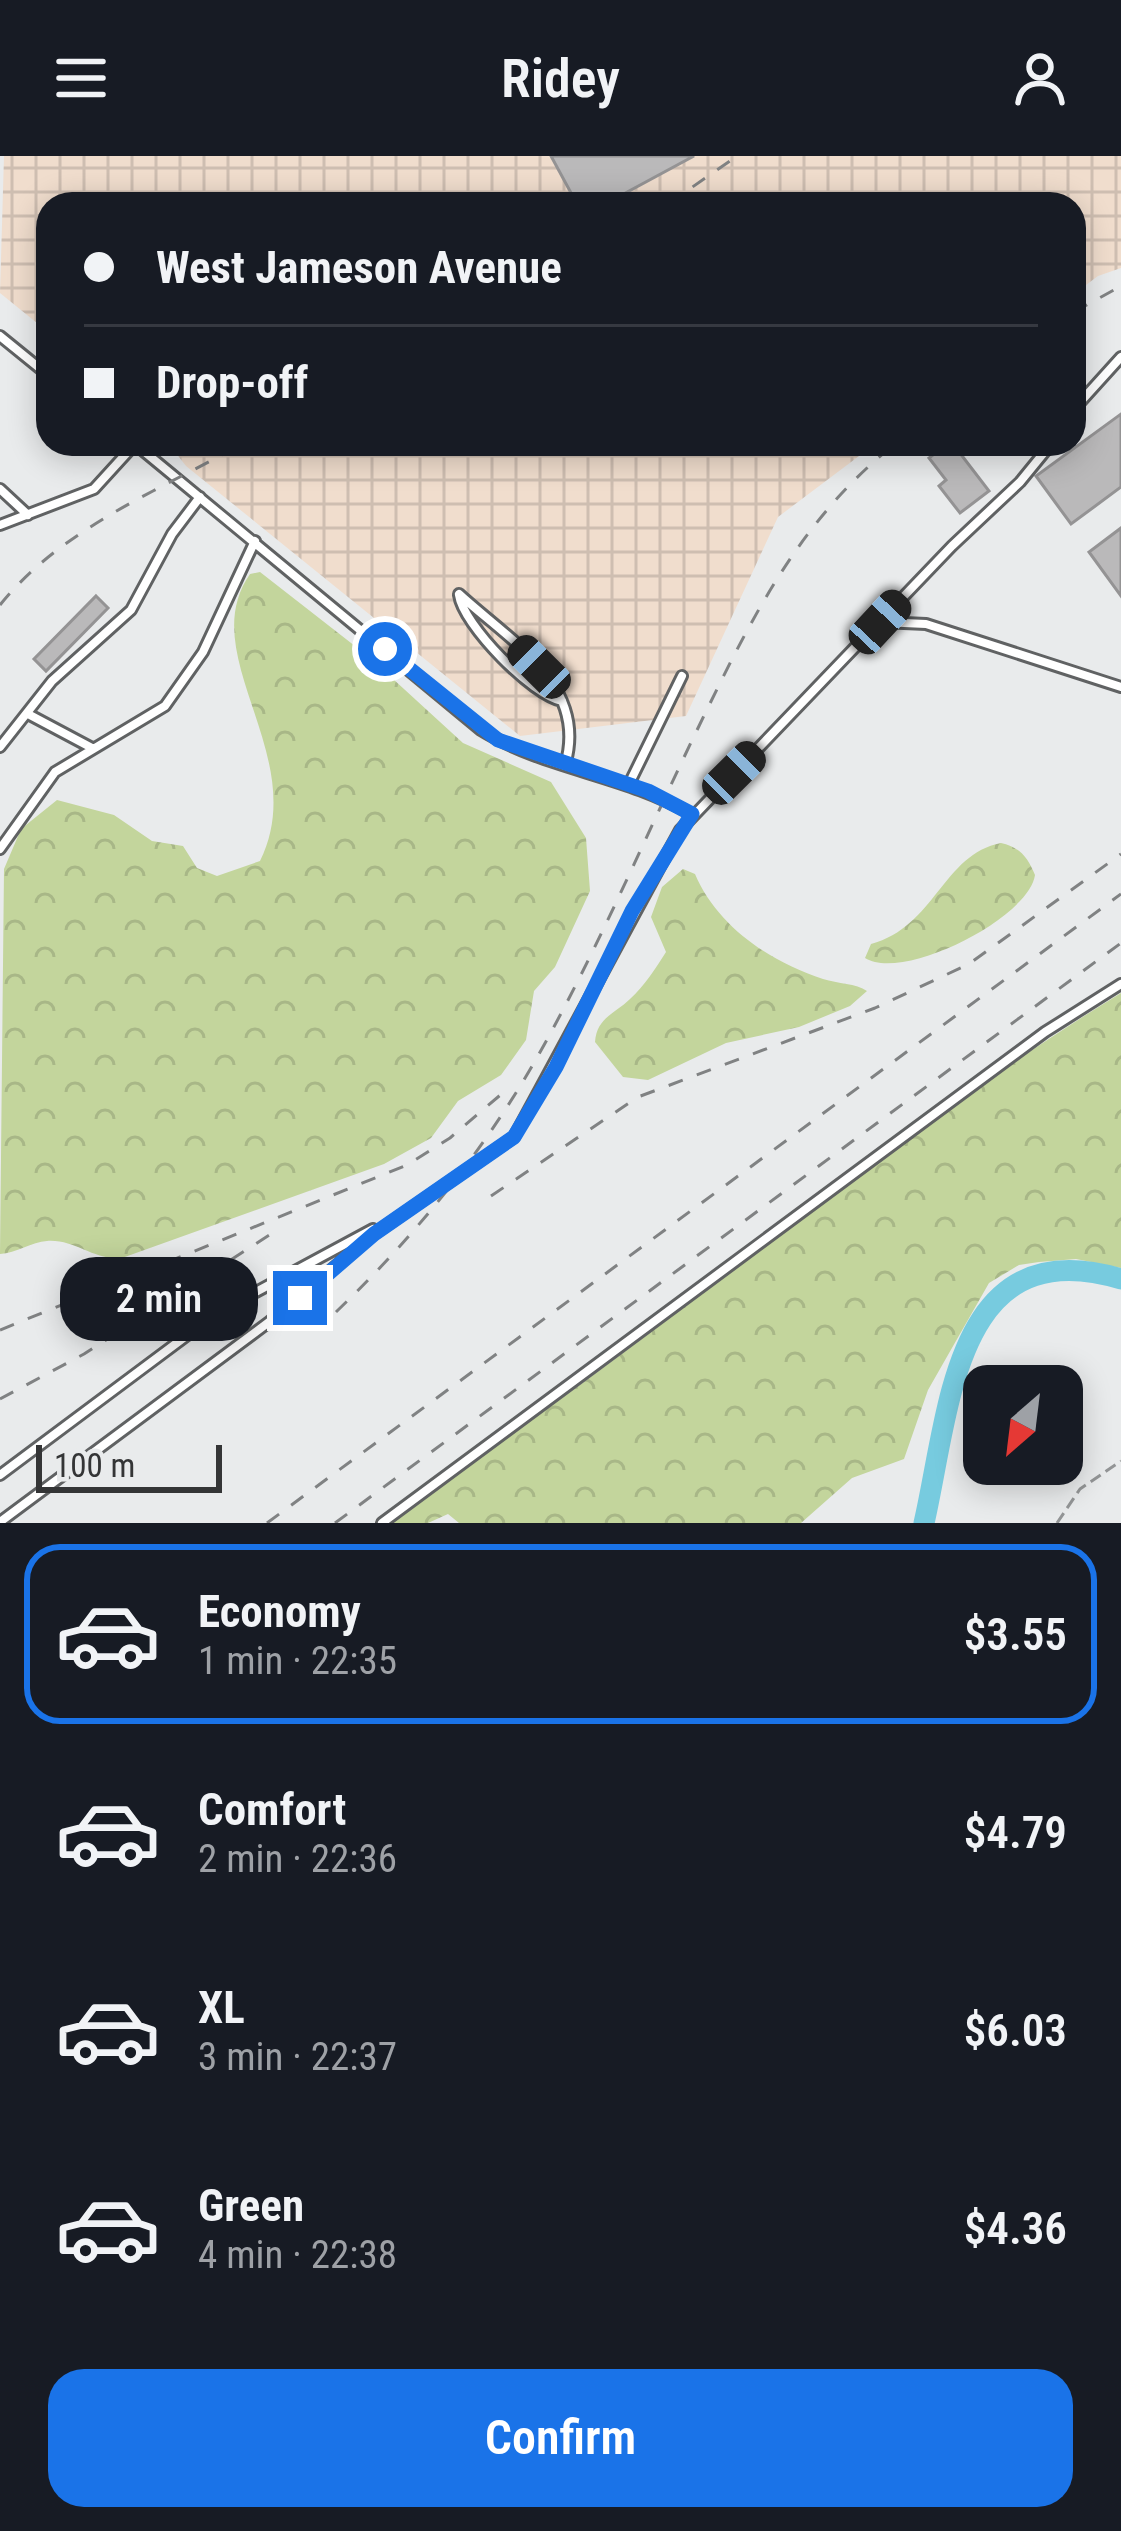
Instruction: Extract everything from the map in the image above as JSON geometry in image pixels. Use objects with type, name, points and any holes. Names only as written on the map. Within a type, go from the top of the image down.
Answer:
[{"type":"lane","points":[[0,336],[36,365]]},
{"type":"lane","points":[[1086,396],[1121,357]]},
{"type":"lane","points":[[0,524],[94,489],[124,456]]},
{"type":"lane","points":[[150,456],[481,730],[565,765],[629,784],[692,814]]},
{"type":"lane","points":[[0,1522],[284,1310],[386,1224],[493,1156],[525,1123],[632,911],[692,814],[1042,456]]},
{"type":"lane","points":[[0,489],[29,515]]},
{"type":"lane","points":[[0,747],[52,680],[131,610],[172,533],[200,497]]},
{"type":"lane","points":[[1,845],[55,772],[157,713],[174,694],[203,652],[255,541]]},
{"type":"lane","points":[[562,701],[543,695],[466,620],[459,594],[559,686],[572,740],[565,765]]},
{"type":"lane","points":[[880,622],[926,624],[1121,687]]},
{"type":"lane","points":[[629,784],[682,676]]},
{"type":"lane","points":[[28,714],[93,748]]},
{"type":"lane","points":[[382,1523],[1045,1032],[1121,984]]},
{"type":"lane","points":[[0,1474],[217,1313],[350,1238],[386,1224]]},
{"type":"path","points":[[1057,1523],[1080,1489],[1121,1461]]},
{"type":"shaded area","points":[[4,156],[1121,156],[1121,268],[1086,285],[1086,192],[36,192],[36,322],[0,293]]},
{"type":"shaded area","points":[[178,456],[859,456],[778,517],[686,716],[520,736]]},
{"type":"green space","points":[[260,572],[369,657],[463,743],[551,782],[586,838],[590,891],[555,967],[534,991],[526,1040],[501,1075],[458,1101],[431,1138],[384,1164],[122,1258],[57,1241],[0,1254],[4,869],[21,829],[57,800],[114,815],[152,841],[183,846],[197,868],[217,876],[260,861],[272,822],[272,783],[235,639],[236,606],[250,574]]},
{"type":"green space","points":[[1001,843],[1023,854],[1035,875],[1028,892],[1011,909],[962,942],[934,954],[883,963],[865,958],[871,944],[910,923],[965,861]]},
{"type":"green space","points":[[683,869],[695,874],[731,926],[765,952],[803,972],[867,991],[850,1006],[799,1027],[726,1043],[648,1080],[623,1077],[595,1042],[596,1034],[666,952],[651,917],[662,887]]},
{"type":"green space","points":[[1121,993],[1121,1268],[1076,1259],[1039,1262],[1019,1265],[989,1283],[928,1390],[904,1459],[852,1478],[801,1523],[459,1523],[448,1514],[428,1523],[390,1523],[923,1127]]},
{"type":"building","points":[[551,156],[694,156],[627,192],[570,192]]},
{"type":"building","points":[[1121,414],[1121,487],[1071,524],[1036,476],[1063,456],[1086,456],[1086,440]]},
{"type":"building","points":[[962,456],[989,491],[960,513],[939,486],[946,480],[929,458]]},
{"type":"building","points":[[1121,528],[1121,596],[1089,552]]},
{"type":"building","points":[[96,596],[108,608],[46,671],[34,659]]},
{"type":"waterway","points":[[924,1523],[954,1383],[970,1340],[992,1305],[1023,1280],[1066,1271],[1121,1279]]},
{"type":"railway","points":[[685,192],[737,156]]},
{"type":"railway","points":[[1086,305],[1121,286]]},
{"type":"railway","points":[[0,605],[52,554],[82,533],[219,456]]},
{"type":"railway","points":[[336,1312],[447,1190],[518,1090],[581,974],[759,610],[805,538],[881,456]]},
{"type":"railway","points":[[491,1196],[638,1097],[875,1008],[969,964],[1121,854]]},
{"type":"railway","points":[[267,1523],[1121,894]]},
{"type":"railway","points":[[335,1523],[1121,943]]},
{"type":"railway","points":[[0,1330],[407,1165],[450,1138],[505,1091]]},
{"type":"railway","points":[[0,1399],[84,1354],[271,1234]]},
{"type":"route","points":[[300,1298],[386,1224],[493,1156],[514,1137],[556,1067],[632,911],[692,814],[648,791],[498,740],[385,649]]}]
